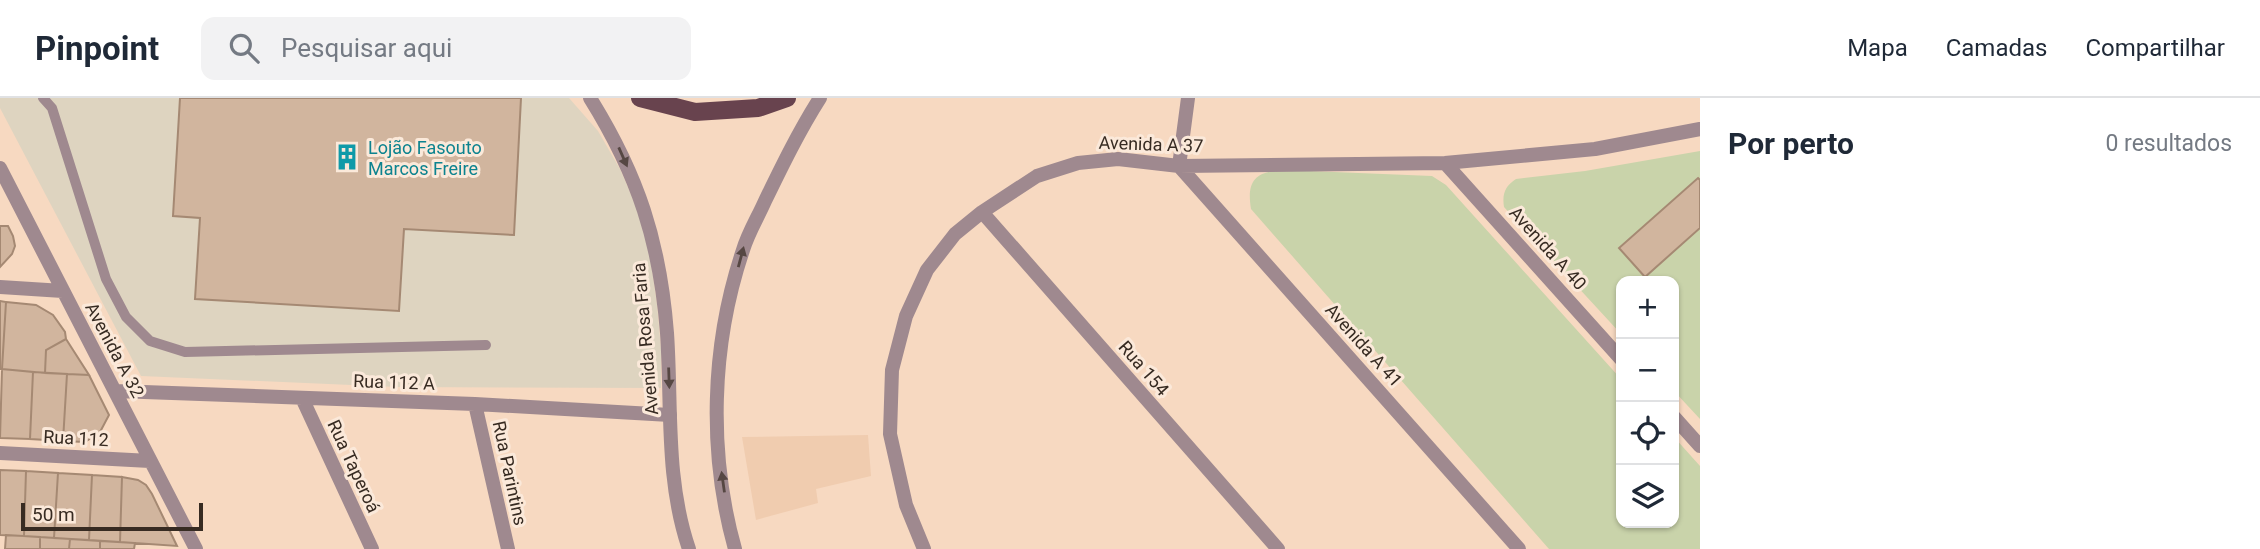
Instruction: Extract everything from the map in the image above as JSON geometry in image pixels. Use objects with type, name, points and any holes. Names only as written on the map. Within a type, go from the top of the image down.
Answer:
[{"type":"main road","points":[[640,98],[695,112],[758,108],[787,98]]},
{"type":"street","name":"Avenida Rosa Faria","points":[[590,98],[612,133],[642,200],[656,248],[667,331],[672,466],[683,531],[689,549]]},
{"type":"street","points":[[735,549],[716,438],[725,324],[743,248],[790,150],[820,98]]},
{"type":"street","points":[[1180,166],[1188,98]]},
{"type":"street","name":"Avenida A 37","points":[[924,549],[905,505],[890,433],[892,370],[906,316],[927,270],[955,234],[982,212],[1037,176],[1078,163],[1118,159],[1180,166],[1445,163],[1595,149],[1700,128]]},
{"type":"street","name":"Avenida A 40","points":[[1445,163],[1616,353]]},
{"type":"street","name":"Avenida A 41","points":[[1180,166],[1520,549]]},
{"type":"street","name":"Avenida A 32","points":[[0,168],[196,549]]},
{"type":"street","name":"Rua 154","points":[[982,212],[1278,549]]},
{"type":"street","points":[[0,287],[63,291]]},
{"type":"street","name":"Rua 112 A","points":[[116,391],[475,404],[670,415]]},
{"type":"street","name":"Rua Taperoá","points":[[302,398],[372,549]]},
{"type":"street","name":"Rua Parintins","points":[[475,404],[508,549]]},
{"type":"street","points":[[1679,423],[1700,446]]},
{"type":"street","name":"Rua 112","points":[[0,453],[150,461]]},
{"type":"lane","points":[[43,98],[52,108],[106,279],[126,317],[150,341],[185,352],[486,345]]},
{"type":"shaded area","points":[[0,98],[569,98],[598,131],[620,169],[637,208],[649,248],[657,304],[661,388],[397,387],[141,376],[0,108]]},
{"type":"shaded area","points":[[868,435],[871,476],[816,489],[818,503],[756,520],[742,437]]},
{"type":"green space","points":[[1700,151],[1700,419],[1679,396],[1679,276],[1616,276],[1616,329],[1504,207],[1505,191],[1516,179],[1585,171]]},
{"type":"green space","points":[[1285,170],[1432,176],[1446,185],[1616,373],[1616,528],[1679,528],[1679,443],[1700,466],[1700,549],[1549,549],[1251,209],[1252,184],[1267,172]]},
{"type":"building","name":"Lojão Fasouto Marcos Freire","points":[[180,98],[521,98],[514,235],[404,229],[399,311],[195,299],[200,218],[173,216]]},
{"type":"building","points":[[1698,178],[1700,180],[1700,228],[1646,276],[1619,248]]},
{"type":"building","points":[[0,226],[8,226],[15,246],[12,254],[0,267]]},
{"type":"building","points":[[0,301],[6,302],[2,369],[0,369]]},
{"type":"building","points":[[6,302],[36,305],[53,315],[65,332],[66,339],[46,350],[45,373],[2,369]]},
{"type":"building","points":[[66,339],[89,375],[45,373],[46,350]]},
{"type":"building","points":[[2,369],[33,372],[30,439],[0,438]]},
{"type":"building","points":[[33,372],[67,374],[63,441],[30,439]]},
{"type":"building","points":[[67,374],[89,375],[109,415],[100,432],[85,442],[63,441]]},
{"type":"building","points":[[0,470],[26,471],[24,536],[0,535]]},
{"type":"building","points":[[26,471],[58,473],[54,538],[24,536]]},
{"type":"building","points":[[58,473],[92,475],[89,540],[54,538]]},
{"type":"building","points":[[92,475],[122,477],[120,542],[89,540]]},
{"type":"building","points":[[122,477],[138,480],[146,485],[177,546],[120,542]]},
{"type":"building","points":[[6,535],[40,537],[40,549],[5,549]]},
{"type":"building","points":[[40,537],[70,539],[69,549],[40,549]]},
{"type":"building","points":[[70,539],[100,541],[100,549],[69,549]]},
{"type":"building","points":[[100,541],[135,543],[134,549],[100,549]]},
{"type":"place","name":"Lojão Fasouto Marcos Freire","points":[[347,157]]}]
